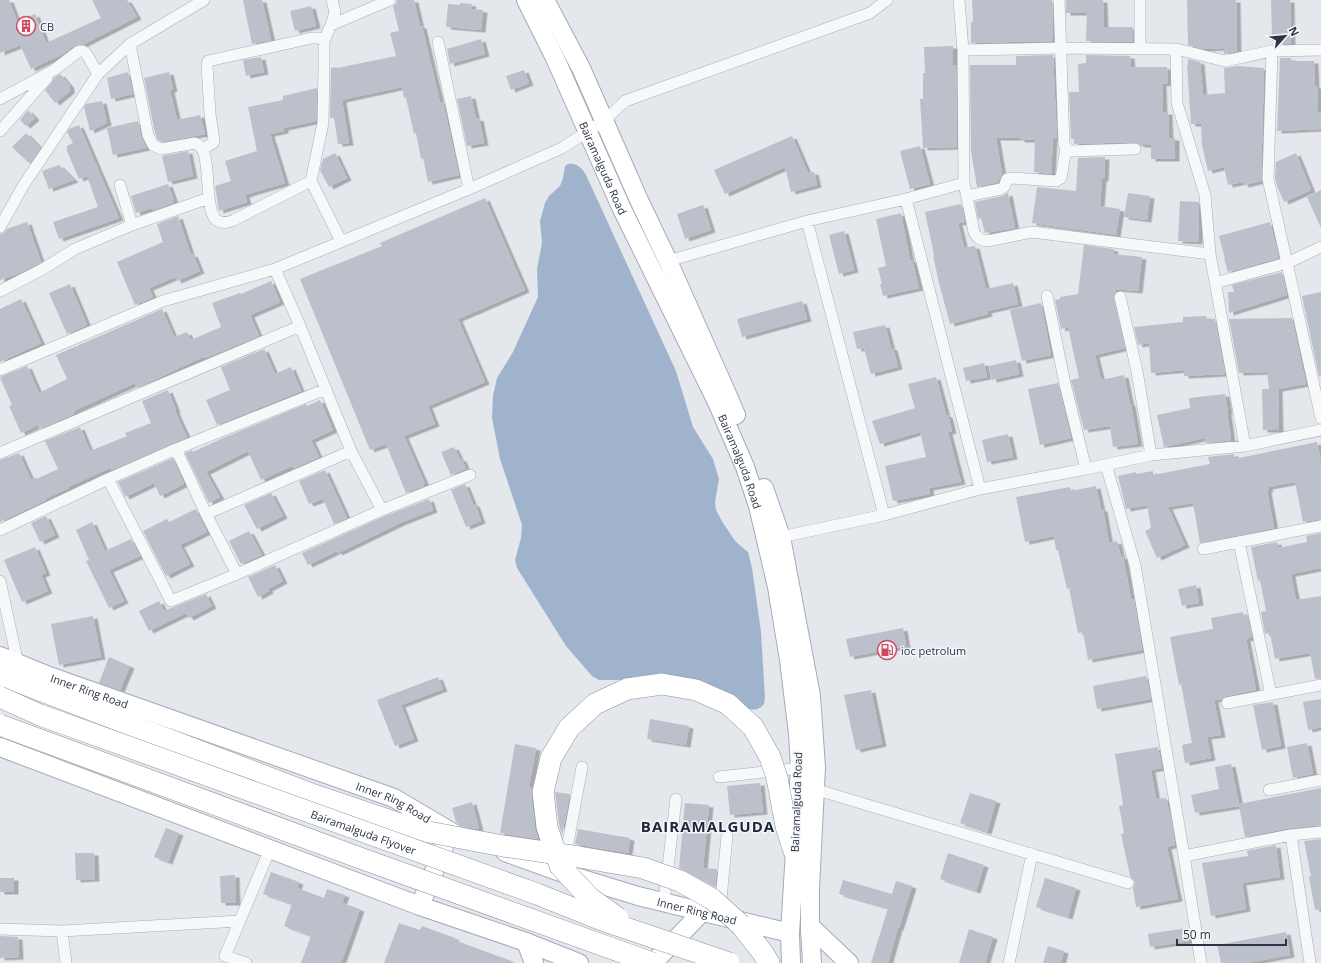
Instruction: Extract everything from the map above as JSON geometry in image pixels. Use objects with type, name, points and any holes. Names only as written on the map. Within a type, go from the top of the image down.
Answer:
[{"type":"highway","points":[[0,675],[314,795],[394,822],[429,832],[470,840],[579,856],[643,868],[680,881],[712,899],[741,925],[769,963]]},
{"type":"highway","points":[[636,932],[590,898],[560,866],[547,827],[543,792],[551,758],[569,728],[595,704],[627,689],[662,684],[696,690],[728,704],[753,727],[770,757],[786,826],[794,852]]},
{"type":"highway","name":"Bairamalguda Flyover","points":[[0,697],[40,715],[537,894],[602,920],[729,963]]},
{"type":"highway","points":[[0,725],[360,858],[652,963]]},
{"type":"main road","name":"Bairamalguda Road","points":[[526,0],[555,58],[621,207],[716,400],[745,468],[758,506],[777,587],[811,696],[816,767],[810,889],[812,963]]},
{"type":"main road","name":"Bairamalguda Road","points":[[545,0],[581,68],[727,394],[770,505],[781,538],[792,636],[800,768],[790,933],[791,963]]},
{"type":"main road","points":[[621,207],[638,198]]},
{"type":"main road","name":"Inner Ring Road","points":[[0,656],[49,676],[394,798],[450,832],[563,873],[638,896],[664,901],[790,933]]},
{"type":"main road","points":[[0,747],[420,906],[526,942],[580,963]]},
{"type":"main road","points":[[420,906],[450,832]]},
{"type":"main road","points":[[652,963],[712,913]]},
{"type":"main road","points":[[810,926],[849,963]]},
{"type":"main road","points":[[526,942],[534,963]]},
{"type":"street","points":[[0,227],[23,186],[98,74],[130,44],[204,0]]},
{"type":"street","points":[[332,0],[335,12],[324,41],[323,123],[311,181],[341,241]]},
{"type":"street","points":[[331,25],[390,0]]},
{"type":"street","points":[[0,370],[163,301],[275,269],[469,189],[562,148],[588,133],[604,121],[625,101],[870,13],[886,0]]},
{"type":"street","points":[[959,0],[963,50],[964,184],[974,232],[977,237],[981,240],[987,241],[1032,232],[1210,254]]},
{"type":"street","points":[[967,196],[1001,189],[1004,187],[1007,179],[1012,178],[1056,181],[1061,178],[1066,148],[1064,144],[1059,0]]},
{"type":"street","points":[[1140,0],[1140,48]]},
{"type":"street","points":[[202,148],[213,143],[214,140],[210,114],[208,61],[312,38],[319,38],[324,41]]},
{"type":"street","points":[[438,42],[469,189]]},
{"type":"street","points":[[130,44],[148,135],[153,145],[161,149],[195,142],[202,148],[205,156],[209,198],[213,216],[217,221],[224,223],[234,220],[311,181]]},
{"type":"street","points":[[963,50],[1061,48],[1176,49],[1225,61],[1272,51],[1321,50]]},
{"type":"street","points":[[1176,49],[1177,103],[1205,195],[1210,254],[1245,446]]},
{"type":"street","points":[[0,99],[54,70],[75,53],[83,51],[86,53],[98,74]]},
{"type":"street","points":[[1272,51],[1268,179],[1321,418]]},
{"type":"street","points":[[0,130],[54,70]]},
{"type":"street","points":[[1066,148],[1072,151],[1135,149]]},
{"type":"street","points":[[668,261],[807,221],[906,199],[964,184]]},
{"type":"street","points":[[120,185],[132,225]]},
{"type":"street","points":[[0,290],[41,270],[75,249],[132,225],[209,198]]},
{"type":"street","points":[[906,199],[980,489]]},
{"type":"street","points":[[807,221],[884,515]]},
{"type":"street","points":[[1215,283],[1287,263],[1321,247]]},
{"type":"street","points":[[275,269],[351,451],[382,510]]},
{"type":"street","points":[[1047,296],[1065,384],[1086,469]]},
{"type":"street","points":[[1120,297],[1137,371],[1151,455]]},
{"type":"street","points":[[0,453],[300,326]]},
{"type":"street","points":[[0,530],[176,449],[326,389]]},
{"type":"street","points":[[781,538],[884,515],[980,489],[1151,455],[1245,446],[1321,430]]},
{"type":"street","points":[[176,449],[206,514],[237,574]]},
{"type":"street","points":[[206,514],[351,451]]},
{"type":"street","points":[[1106,465],[1135,565],[1201,963]]},
{"type":"street","points":[[108,479],[171,601],[237,574],[382,510],[470,475]]},
{"type":"street","points":[[1203,549],[1321,526]]},
{"type":"street","points":[[1239,542],[1271,695]]},
{"type":"street","points":[[0,581],[18,664]]},
{"type":"street","points":[[1227,704],[1321,685]]},
{"type":"street","points":[[563,873],[582,767]]},
{"type":"street","points":[[719,777],[800,768]]},
{"type":"street","points":[[1269,790],[1321,780]]},
{"type":"street","points":[[814,789],[1128,883]]},
{"type":"street","points":[[664,901],[676,799]]},
{"type":"street","points":[[1184,856],[1291,835],[1321,832]]},
{"type":"street","points":[[1291,835],[1310,963]]},
{"type":"street","points":[[712,913],[727,836]]},
{"type":"street","points":[[246,963],[224,960],[270,849]]},
{"type":"street","points":[[1009,963],[1032,854]]},
{"type":"street","points":[[0,929],[62,931],[240,921]]},
{"type":"street","points":[[62,931],[66,963]]},
{"type":"water","points":[[568,164],[578,166],[586,175],[676,371],[693,427],[713,459],[719,479],[715,502],[716,510],[736,542],[748,552],[752,568],[761,632],[765,698],[764,704],[759,708],[747,709],[625,680],[599,680],[592,676],[566,646],[517,568],[515,560],[521,538],[522,525],[500,459],[492,418],[493,396],[497,378],[513,352],[538,297],[537,269],[542,243],[540,221],[545,203],[549,196],[560,186],[565,166]]},
{"type":"building","points":[[0,0],[9,0],[17,21],[35,14],[46,43],[101,18],[92,0],[127,0],[137,17],[84,44],[75,45],[63,54],[31,69],[20,45],[0,53]]},
{"type":"building","points":[[243,0],[262,0],[271,40],[252,44]]},
{"type":"building","points":[[397,0],[414,0],[420,26],[422,26],[440,102],[443,102],[459,175],[428,182],[423,158],[421,159],[416,133],[414,134],[402,87],[342,100],[349,143],[338,144],[334,118],[330,118],[331,68],[396,56],[390,33],[399,31],[393,6],[396,4]]},
{"type":"building","points":[[972,0],[1052,0],[1053,41],[971,43],[971,22],[973,22]]},
{"type":"building","points":[[1066,0],[1103,0],[1104,27],[1133,27],[1133,42],[1086,41],[1087,13],[1066,13]]},
{"type":"building","points":[[1187,0],[1236,0],[1237,51],[1224,54],[1224,48],[1203,49],[1188,45]]},
{"type":"building","points":[[1271,0],[1290,0],[1291,44],[1279,44],[1279,41],[1272,41]]},
{"type":"building","points":[[460,3],[472,4],[471,9],[483,10],[481,30],[446,27],[448,4],[460,5]]},
{"type":"building","points":[[311,6],[316,26],[295,31],[290,11]]},
{"type":"building","points":[[481,39],[485,54],[450,64],[447,49]]},
{"type":"building","points":[[953,46],[953,65],[956,65],[957,147],[923,148],[920,99],[923,99],[923,73],[925,73],[924,47]]},
{"type":"building","points":[[1053,55],[1057,139],[1053,139],[1051,174],[1034,172],[1035,140],[1020,140],[1020,138],[996,138],[1002,174],[998,182],[977,187],[971,151],[970,65],[1016,65],[1016,56]]},
{"type":"building","points":[[1086,55],[1130,56],[1131,67],[1167,67],[1168,83],[1162,84],[1163,112],[1168,112],[1169,138],[1175,138],[1175,159],[1151,159],[1151,145],[1141,145],[1135,142],[1074,144],[1074,139],[1071,139],[1069,92],[1079,92],[1078,64],[1086,63]]},
{"type":"building","points":[[261,57],[264,72],[246,76],[243,60]]},
{"type":"building","points":[[1280,58],[1291,58],[1291,61],[1314,61],[1315,86],[1317,86],[1318,112],[1320,112],[1321,129],[1277,131]]},
{"type":"building","points":[[1188,59],[1200,62],[1203,95],[1225,93],[1224,68],[1237,66],[1264,68],[1261,181],[1244,185],[1243,182],[1228,185],[1224,167],[1208,171],[1202,145],[1201,124],[1191,124],[1187,65]]},
{"type":"building","points":[[524,70],[529,83],[511,90],[506,76]]},
{"type":"building","points":[[128,72],[133,94],[111,99],[107,78]]},
{"type":"building","points":[[169,72],[173,89],[170,90],[177,120],[200,115],[205,134],[162,142],[158,140],[155,133],[144,78]]},
{"type":"building","points":[[60,74],[70,86],[70,91],[55,103],[45,90],[54,78]]},
{"type":"building","points":[[317,88],[316,121],[284,128],[284,131],[270,134],[285,183],[245,195],[247,202],[219,211],[215,186],[231,181],[225,161],[257,151],[248,107],[283,100],[283,96]]},
{"type":"building","points":[[471,96],[476,119],[479,118],[484,143],[467,146],[457,99]]},
{"type":"building","points":[[102,101],[107,123],[90,131],[84,107],[86,104]]},
{"type":"building","points":[[28,110],[35,118],[26,126],[20,120]]},
{"type":"building","points":[[138,121],[141,136],[146,148],[113,155],[107,128]]},
{"type":"building","points":[[79,125],[119,218],[59,239],[53,222],[98,207],[87,176],[79,179],[67,151],[67,146],[73,143],[67,132],[69,129]]},
{"type":"building","points":[[26,133],[40,148],[30,164],[12,147]]},
{"type":"building","points":[[792,136],[808,173],[814,172],[817,185],[791,192],[785,167],[725,194],[714,170]]},
{"type":"building","points":[[920,146],[930,184],[910,189],[900,151]]},
{"type":"building","points":[[188,151],[193,176],[168,182],[162,156]]},
{"type":"building","points":[[335,153],[347,178],[329,187],[320,170],[323,159]]},
{"type":"building","points":[[1296,153],[1311,190],[1284,202],[1275,178],[1276,162]]},
{"type":"building","points":[[1105,157],[1104,179],[1102,179],[1100,206],[1120,209],[1116,235],[1032,223],[1037,187],[1076,191],[1078,158]]},
{"type":"building","points":[[59,165],[74,180],[49,189],[42,171]]},
{"type":"building","points":[[168,184],[174,201],[172,201],[173,203],[153,210],[152,208],[136,213],[131,196]]},
{"type":"building","points":[[1321,190],[1321,228],[1307,197]]},
{"type":"building","points":[[1008,193],[1015,228],[985,233],[981,218],[978,219],[975,202],[1002,196]]},
{"type":"building","points":[[1128,193],[1150,196],[1147,220],[1124,217]]},
{"type":"building","points":[[485,198],[525,290],[458,319],[485,382],[428,406],[435,424],[404,436],[425,484],[423,484],[424,486],[406,493],[386,444],[370,450],[300,279],[382,246],[380,243]]},
{"type":"building","points":[[1180,201],[1199,202],[1198,242],[1178,241]]},
{"type":"building","points":[[961,204],[965,222],[958,223],[964,248],[975,246],[986,289],[1013,283],[1018,304],[987,311],[988,314],[950,324],[939,283],[925,212]]},
{"type":"building","points":[[703,205],[711,230],[685,239],[677,214]]},
{"type":"building","points":[[901,213],[910,260],[912,260],[919,288],[883,296],[878,268],[886,266],[876,219]]},
{"type":"building","points":[[178,216],[191,255],[193,254],[200,271],[177,281],[175,277],[149,288],[153,297],[135,305],[117,262],[163,242],[157,224]]},
{"type":"building","points":[[27,222],[41,262],[20,273],[0,280],[0,234],[4,233],[7,229]]},
{"type":"building","points":[[1270,222],[1279,258],[1228,272],[1219,236]]},
{"type":"building","points":[[844,231],[854,270],[839,274],[829,235]]},
{"type":"building","points":[[1084,245],[1114,249],[1113,254],[1142,257],[1138,291],[1116,289],[1113,295],[1125,348],[1095,355],[1101,380],[1124,375],[1138,444],[1113,447],[1110,426],[1084,430],[1071,380],[1079,378],[1068,327],[1061,329],[1055,300],[1060,299],[1060,297],[1078,294]]},
{"type":"building","points":[[1282,272],[1287,295],[1229,313],[1228,292],[1234,292],[1232,285]]},
{"type":"building","points":[[271,281],[280,302],[250,315],[259,336],[215,354],[204,358],[203,357],[137,388],[135,383],[76,410],[73,412],[74,414],[39,429],[38,425],[21,433],[9,406],[12,405],[0,377],[27,366],[39,393],[67,379],[56,355],[162,309],[174,337],[187,332],[191,340],[221,327],[212,303],[240,293],[241,294]]},
{"type":"building","points":[[70,284],[87,325],[67,334],[49,293]]},
{"type":"building","points":[[1321,292],[1321,376],[1319,377],[1302,296]]},
{"type":"building","points":[[21,299],[41,343],[0,362],[0,309]]},
{"type":"building","points":[[802,301],[807,319],[742,337],[737,319]]},
{"type":"building","points":[[1041,303],[1051,355],[1022,361],[1010,310]]},
{"type":"building","points":[[1206,316],[1207,319],[1215,319],[1225,374],[1184,376],[1184,370],[1151,373],[1149,343],[1138,345],[1134,327],[1183,322],[1183,317]]},
{"type":"building","points":[[1292,318],[1306,384],[1278,389],[1279,430],[1263,430],[1262,389],[1269,389],[1267,372],[1239,373],[1229,319]]},
{"type":"building","points":[[885,325],[898,367],[871,374],[864,348],[857,349],[853,332]]},
{"type":"building","points":[[264,349],[275,374],[291,367],[301,391],[217,425],[206,400],[230,390],[221,367]]},
{"type":"building","points":[[1016,360],[1019,374],[992,380],[989,366]]},
{"type":"building","points":[[984,363],[987,377],[966,381],[963,368]]},
{"type":"building","points":[[936,377],[946,415],[948,415],[952,431],[948,432],[961,482],[929,488],[930,494],[893,501],[885,466],[926,457],[920,432],[880,444],[872,421],[915,408],[908,384]]},
{"type":"building","points":[[1058,383],[1071,438],[1040,445],[1028,389]]},
{"type":"building","points":[[168,390],[176,410],[175,411],[187,437],[111,470],[110,468],[68,487],[69,488],[45,499],[46,500],[0,522],[0,460],[19,453],[31,480],[36,477],[36,479],[58,469],[45,441],[80,427],[90,451],[127,436],[125,433],[151,423],[142,401]]},
{"type":"building","points":[[1225,394],[1231,440],[1206,443],[1205,438],[1164,447],[1157,415],[1190,408],[1189,398]]},
{"type":"building","points":[[320,400],[333,430],[311,440],[319,457],[294,468],[292,466],[261,480],[248,451],[206,472],[220,497],[209,503],[185,453],[192,450],[193,452],[306,404],[307,406]]},
{"type":"building","points":[[1008,434],[1013,457],[987,462],[982,440]]},
{"type":"building","points":[[1317,442],[1321,462],[1321,519],[1303,522],[1295,482],[1268,487],[1269,490],[1267,490],[1274,528],[1200,543],[1193,503],[1168,507],[1185,545],[1157,558],[1145,531],[1151,528],[1147,505],[1126,509],[1118,476],[1136,472],[1136,474],[1153,471],[1153,475],[1210,464],[1208,457],[1234,454],[1234,459]]},
{"type":"building","points":[[454,447],[460,459],[462,459],[466,469],[451,475],[441,452]]},
{"type":"building","points":[[173,458],[184,484],[160,496],[154,483],[125,497],[118,482]]},
{"type":"building","points":[[325,470],[347,518],[334,524],[323,499],[309,504],[299,481]]},
{"type":"building","points":[[465,484],[473,504],[475,504],[481,521],[466,527],[451,490]]},
{"type":"building","points":[[1096,486],[1101,509],[1103,509],[1109,543],[1117,541],[1121,557],[1123,556],[1131,599],[1134,599],[1142,650],[1088,660],[1083,632],[1078,633],[1069,588],[1067,589],[1058,550],[1056,550],[1054,536],[1025,542],[1016,497],[1070,487],[1071,491]]},
{"type":"building","points":[[271,493],[283,516],[257,529],[244,505]]},
{"type":"building","points":[[429,499],[433,510],[400,523],[338,553],[337,551],[308,565],[302,553],[385,516]]},
{"type":"building","points":[[196,509],[207,532],[180,545],[190,564],[166,576],[143,531],[167,519],[169,522]]},
{"type":"building","points":[[46,516],[55,535],[40,542],[31,523]]},
{"type":"building","points":[[92,522],[105,551],[131,539],[140,556],[109,570],[124,601],[109,608],[86,561],[89,560],[76,530]]},
{"type":"building","points":[[249,531],[262,555],[241,564],[229,541]]},
{"type":"building","points":[[1321,533],[1321,568],[1291,575],[1296,600],[1321,596],[1321,678],[1315,679],[1310,653],[1275,659],[1270,633],[1265,634],[1261,612],[1266,611],[1260,580],[1258,581],[1251,547],[1277,542],[1278,548],[1307,542],[1306,536]]},
{"type":"building","points":[[35,547],[46,573],[41,575],[48,591],[22,602],[4,560]]},
{"type":"building","points":[[275,565],[283,581],[268,589],[269,591],[258,597],[248,577]]},
{"type":"building","points":[[1196,585],[1199,603],[1182,606],[1178,589]]},
{"type":"building","points":[[206,594],[212,606],[189,618],[186,613],[149,631],[139,611],[159,601],[164,611]]},
{"type":"building","points":[[1243,612],[1243,615],[1247,614],[1252,637],[1246,639],[1256,690],[1214,700],[1221,735],[1207,737],[1211,758],[1185,763],[1182,745],[1192,743],[1181,684],[1179,685],[1170,637],[1213,629],[1211,618]]},
{"type":"building","points":[[93,616],[101,657],[59,665],[51,624]]},
{"type":"building","points":[[903,628],[906,646],[850,657],[846,639]]},
{"type":"building","points":[[109,657],[130,666],[120,690],[99,683]]},
{"type":"building","points":[[1146,676],[1151,699],[1097,709],[1093,686]]},
{"type":"building","points":[[438,677],[443,689],[401,705],[414,739],[395,746],[377,700]]},
{"type":"building","points":[[871,690],[882,744],[856,750],[844,695]]},
{"type":"building","points":[[1321,699],[1321,727],[1308,730],[1303,702]]},
{"type":"building","points":[[1273,702],[1281,746],[1262,750],[1253,705]]},
{"type":"building","points":[[650,719],[689,726],[686,745],[647,739]]},
{"type":"building","points":[[1307,743],[1313,774],[1293,778],[1287,747]]},
{"type":"building","points":[[515,744],[536,748],[529,787],[532,788],[531,793],[535,829],[538,839],[500,833]]},
{"type":"building","points":[[1158,747],[1162,768],[1151,770],[1156,799],[1166,798],[1172,824],[1175,845],[1167,847],[1178,899],[1136,907],[1133,888],[1135,882],[1130,876],[1121,834],[1124,833],[1119,806],[1123,805],[1115,754]]},
{"type":"building","points":[[1231,764],[1239,804],[1321,788],[1321,825],[1290,828],[1245,837],[1239,806],[1195,813],[1191,795],[1219,789],[1215,767]]},
{"type":"building","points":[[760,783],[763,812],[730,815],[727,786]]},
{"type":"building","points":[[555,792],[570,794],[562,835],[559,824]]},
{"type":"building","points":[[970,793],[996,801],[987,832],[960,823]]},
{"type":"building","points":[[472,802],[479,828],[477,829],[461,826],[456,822],[452,808]]},
{"type":"building","points":[[685,803],[709,805],[703,868],[717,869],[715,887],[679,868]]},
{"type":"building","points":[[166,828],[179,833],[168,862],[154,857]]},
{"type":"building","points":[[578,829],[630,838],[628,853],[575,844]]},
{"type":"building","points":[[1321,839],[1321,909],[1315,910],[1309,877],[1311,876],[1304,841]]},
{"type":"building","points":[[1276,845],[1280,877],[1242,883],[1246,909],[1211,916],[1202,863],[1248,856],[1247,851]]},
{"type":"building","points":[[75,853],[94,853],[95,879],[76,880]]},
{"type":"building","points":[[948,853],[984,865],[976,891],[940,879]]},
{"type":"building","points":[[271,872],[299,882],[297,888],[324,898],[327,889],[345,895],[342,903],[360,909],[341,963],[301,963],[311,936],[284,926],[292,904],[263,894]]},
{"type":"building","points":[[235,875],[236,903],[221,903],[220,876]]},
{"type":"building","points":[[0,878],[14,878],[14,892],[0,892]]},
{"type":"building","points":[[1045,878],[1076,888],[1068,917],[1036,907]]},
{"type":"building","points":[[843,880],[892,894],[896,881],[912,886],[888,963],[871,963],[888,908],[839,894]]},
{"type":"building","points":[[399,923],[420,930],[422,926],[455,938],[454,940],[514,962],[384,963]]},
{"type":"building","points":[[1187,928],[1189,941],[1150,947],[1148,934]]},
{"type":"building","points":[[969,929],[993,937],[985,963],[959,963]]},
{"type":"building","points":[[1286,932],[1290,955],[1248,963],[1221,963],[1217,945]]},
{"type":"building","points":[[0,936],[18,937],[19,957],[0,958]]},
{"type":"building","points":[[1048,946],[1064,951],[1061,963],[1043,963]]},
{"type":"place","name":"CB","points":[[26,26]]},
{"type":"place","name":"ioc petrolum","points":[[887,650]]},
{"type":"district","name":"BAIRAMALGUDA","points":[[708,826]]}]
